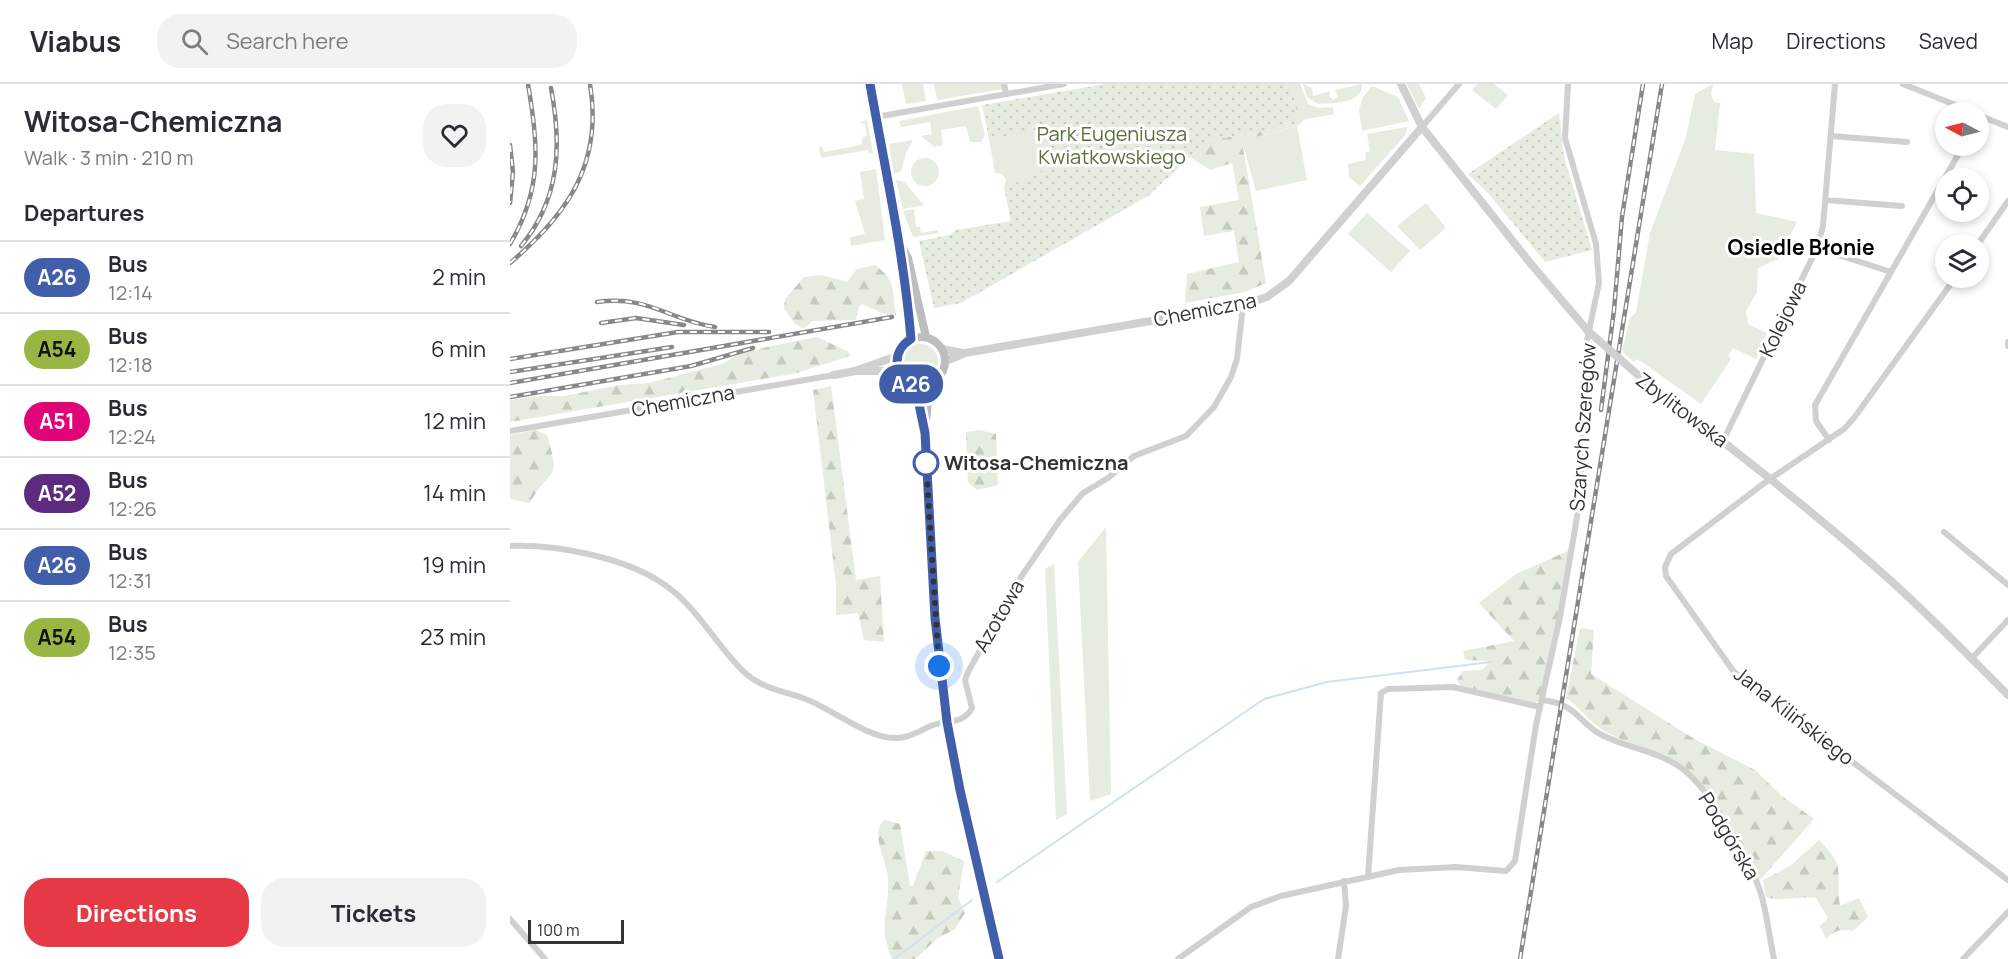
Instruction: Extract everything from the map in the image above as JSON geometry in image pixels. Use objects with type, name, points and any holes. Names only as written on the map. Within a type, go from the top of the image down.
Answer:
[{"type":"main road","points":[[870,84],[899,241],[911,339]]},
{"type":"main road","points":[[899,241],[908,258],[926,338]]},
{"type":"main road","points":[[926,338],[935,342],[942,349],[946,362],[943,373],[930,384],[915,385],[907,381],[898,371],[897,356],[902,346],[911,339],[926,338]]},
{"type":"main road","points":[[925,433],[930,384]]},
{"type":"main road","points":[[915,385],[925,433],[935,618],[947,722],[957,780],[999,959]]},
{"type":"street","points":[[1004,84],[1006,94]]},
{"type":"street","points":[[876,117],[1064,84]]},
{"type":"street","name":"Zbylitowska","points":[[1401,84],[1422,127],[1588,331],[1646,382],[1773,480],[1889,579],[2008,694]]},
{"type":"street","name":"Chemiczna","points":[[946,362],[965,353],[1243,305],[1267,297],[1289,281],[1459,84]]},
{"type":"street","name":"Szarych Szeregów","points":[[1368,877],[1430,867],[1494,871],[1511,868],[1515,861],[1540,707],[1580,499],[1586,345],[1599,283],[1596,244],[1565,138],[1568,84]]},
{"type":"street","name":"Kolejowa","points":[[1723,441],[1817,248],[1825,200],[1835,84]]},
{"type":"street","points":[[1903,84],[1947,102]]},
{"type":"street","points":[[1989,119],[2008,126]]},
{"type":"street","points":[[1831,136],[1907,142]]},
{"type":"street","points":[[1828,440],[1816,421],[1815,405],[1957,156]]},
{"type":"street","points":[[1825,200],[1902,206]]},
{"type":"street","points":[[1985,234],[2008,201]]},
{"type":"street","points":[[1817,248],[1891,272]]},
{"type":"street","name":"Jana Kilińskiego","points":[[1948,288],[1854,418],[1828,440],[1671,554],[1665,567],[1666,576],[1734,672],[2008,880]]},
{"type":"street","name":"Azotowa","points":[[510,546],[573,552],[622,563],[658,580],[684,599],[731,658],[756,682],[804,698],[883,736],[908,736],[969,715],[972,702],[966,680],[972,663],[1015,586],[1075,500],[1134,456],[1186,436],[1214,407],[1226,389],[1237,359],[1243,305]]},
{"type":"street","name":"Chemiczna","points":[[942,349],[965,353]]},
{"type":"street","name":"Chemiczna","points":[[510,431],[855,371],[897,356]]},
{"type":"street","name":"Chemiczna","points":[[855,371],[898,371]]},
{"type":"street","points":[[1944,532],[2008,585]]},
{"type":"street","points":[[1971,659],[2008,620]]},
{"type":"street","points":[[1178,959],[1251,907],[1281,896],[1368,877],[1381,693],[1388,689],[1453,687],[1540,707]]},
{"type":"street","name":"Podgórska","points":[[1543,700],[1565,704],[1602,735],[1663,758],[1680,767],[1698,783],[1716,807],[1756,880],[1764,906],[1774,959]]},
{"type":"street","points":[[1338,959],[1346,906],[1344,881]]},
{"type":"street","points":[[1963,959],[2008,912]]},
{"type":"street","points":[[510,919],[545,959]]},
{"type":"green space","points":[[902,84],[923,84],[926,101],[906,104]]},
{"type":"green space","points":[[934,84],[1003,84],[1003,89],[937,100]]},
{"type":"green space","name":"Park Eugeniusza Kwiatkowskiego","points":[[1105,84],[1291,84],[1299,124],[1207,141],[1148,196],[961,303],[934,308],[919,241],[950,235],[956,230],[1011,221],[1004,188],[1053,166],[1044,129],[989,139],[982,105]]},
{"type":"green space","points":[[1291,84],[1294,84],[1303,121],[1299,125],[1242,141],[1266,283],[1245,292],[1185,303],[1187,274],[1239,262],[1234,231],[1204,236],[1200,207],[1239,200],[1232,163],[1210,170],[1190,157],[1207,141],[1299,124]]},
{"type":"green space","points":[[1294,84],[1300,84],[1308,104],[1319,108],[1333,107],[1334,114],[1302,120]]},
{"type":"green space","points":[[1303,84],[1312,88],[1313,96],[1330,91],[1330,97],[1333,100],[1338,97],[1335,90],[1362,84],[1361,91],[1352,99],[1339,103],[1318,104],[1307,97]]},
{"type":"green space","points":[[1407,84],[1419,84],[1426,98],[1419,109]]},
{"type":"green space","points":[[1477,84],[1494,84],[1508,95],[1496,109],[1472,90]]},
{"type":"green space","points":[[1713,84],[1711,94],[1714,102],[1720,103],[1715,150],[1754,154],[1756,213],[1797,222],[1778,259],[1758,268],[1757,292],[1746,311],[1748,324],[1767,333],[1756,359],[1733,348],[1728,356],[1731,359],[1701,404],[1645,364],[1637,359],[1634,362],[1622,351],[1630,319],[1636,312],[1650,233],[1686,137],[1695,94]]},
{"type":"green space","points":[[1372,86],[1398,97],[1409,121],[1362,131],[1359,110],[1363,97]]},
{"type":"green space","points":[[978,106],[985,135],[981,142],[970,142],[966,126],[941,130],[943,145],[934,147],[921,136],[932,134],[930,122],[901,127],[899,121]]},
{"type":"green space","points":[[1559,113],[1564,157],[1592,250],[1545,262],[1488,193],[1468,174]]},
{"type":"green space","points":[[867,119],[873,153],[869,154],[868,150],[821,158],[819,147],[822,146],[824,152],[861,145],[863,137],[867,136],[865,124],[860,123]]},
{"type":"green space","points":[[1297,126],[1307,180],[1256,191],[1242,141]]},
{"type":"green space","points":[[1407,127],[1406,134],[1360,186],[1349,177],[1348,164],[1366,160],[1365,153],[1370,151],[1367,134]]},
{"type":"green space","points":[[1044,128],[1053,167],[1004,188],[1006,180],[1002,174],[995,173],[989,139]]},
{"type":"green space","points":[[913,140],[906,153],[901,171],[894,174],[889,144]]},
{"type":"green space","points":[[925,158],[935,162],[939,172],[935,182],[925,186],[915,182],[911,172],[915,162]]},
{"type":"green space","points":[[876,169],[885,240],[851,246],[850,237],[865,234],[855,201],[864,199],[860,172]]},
{"type":"green space","points":[[896,180],[904,182],[924,205],[903,209]]},
{"type":"green space","points":[[1426,203],[1446,228],[1420,250],[1397,226]]},
{"type":"green space","points":[[914,209],[916,227],[920,227],[921,233],[937,230],[939,233],[913,237],[903,211]]},
{"type":"green space","points":[[1367,213],[1410,251],[1391,272],[1348,234]]},
{"type":"green space","points":[[875,265],[890,281],[896,315],[889,316],[862,304],[856,320],[812,321],[804,329],[795,324],[784,308],[785,299],[804,277],[822,275],[847,282],[857,269]]},
{"type":"green space","points":[[817,337],[849,352],[850,356],[797,373],[510,422],[510,400],[535,396],[564,396],[620,385],[649,383],[722,364],[737,355]]},
{"type":"green space","points":[[920,344],[933,349],[938,362],[933,375],[920,380],[907,375],[902,362],[907,349]]},
{"type":"green space","points":[[831,386],[856,580],[880,576],[884,642],[864,640],[858,613],[836,615],[836,585],[813,390]]},
{"type":"green space","points":[[536,430],[547,435],[553,461],[552,474],[530,503],[510,499],[510,435]]},
{"type":"green space","points":[[979,430],[996,434],[998,485],[977,490],[968,482],[966,432]]},
{"type":"green space","points":[[1106,527],[1111,794],[1090,801],[1078,562]]},
{"type":"green space","points":[[1570,550],[1557,623],[1539,701],[1532,704],[1461,687],[1457,680],[1463,671],[1482,670],[1491,661],[1465,660],[1463,651],[1514,641],[1479,603],[1516,574]]},
{"type":"green space","points":[[1054,564],[1067,814],[1056,820],[1045,569]]},
{"type":"green space","points":[[1580,628],[1594,630],[1591,674],[1696,740],[1755,770],[1782,796],[1814,819],[1760,880],[1725,814],[1701,782],[1676,761],[1607,733],[1566,698]]},
{"type":"green space","points":[[884,820],[900,824],[910,886],[913,886],[926,851],[942,851],[964,861],[958,898],[965,913],[955,929],[938,938],[915,959],[892,959],[885,937],[888,878],[878,840],[880,826]]},
{"type":"green space","points":[[1819,840],[1837,864],[1840,906],[1859,898],[1868,917],[1853,931],[1838,931],[1826,939],[1820,926],[1828,918],[1816,898],[1766,897],[1763,880],[1790,866]]},
{"type":"waterway","points":[[997,882],[1264,699],[1327,682],[1491,662]]},
{"type":"waterway","points":[[894,959],[972,900]]},
{"type":"railway","points":[[510,244],[521,224],[533,185],[535,147],[528,84]]},
{"type":"railway","points":[[510,263],[549,225],[577,185],[586,162],[591,138],[593,112],[590,84]]},
{"type":"railway","points":[[1601,410],[1614,310],[1622,217],[1643,84]]},
{"type":"railway","points":[[1520,959],[1662,84]]},
{"type":"railway","points":[[521,246],[544,210],[555,171],[557,151],[551,88]]},
{"type":"railway","points":[[510,145],[513,172],[510,203]]},
{"type":"railway","points":[[597,302],[631,302],[715,327]]},
{"type":"railway","points":[[510,383],[892,317]]},
{"type":"railway","points":[[601,323],[636,318],[684,325]]},
{"type":"railway","points":[[510,359],[678,332],[769,332]]},
{"type":"railway","points":[[510,372],[672,347]]},
{"type":"railway","points":[[510,397],[691,366],[753,348]]},
{"type":"bus line","name":"A26","points":[[870,84],[899,241],[900,263],[909,316],[911,339],[899,351],[898,371],[903,378],[915,385],[925,433],[935,618],[947,722],[955,769],[999,959]]},
{"type":"place","name":"Witosa-Chemiczna","points":[[926,463]]},
{"type":"district","name":"Osiedle Błonie","points":[[1801,248]]},
{"type":"route","points":[[926,463],[939,666]]}]
